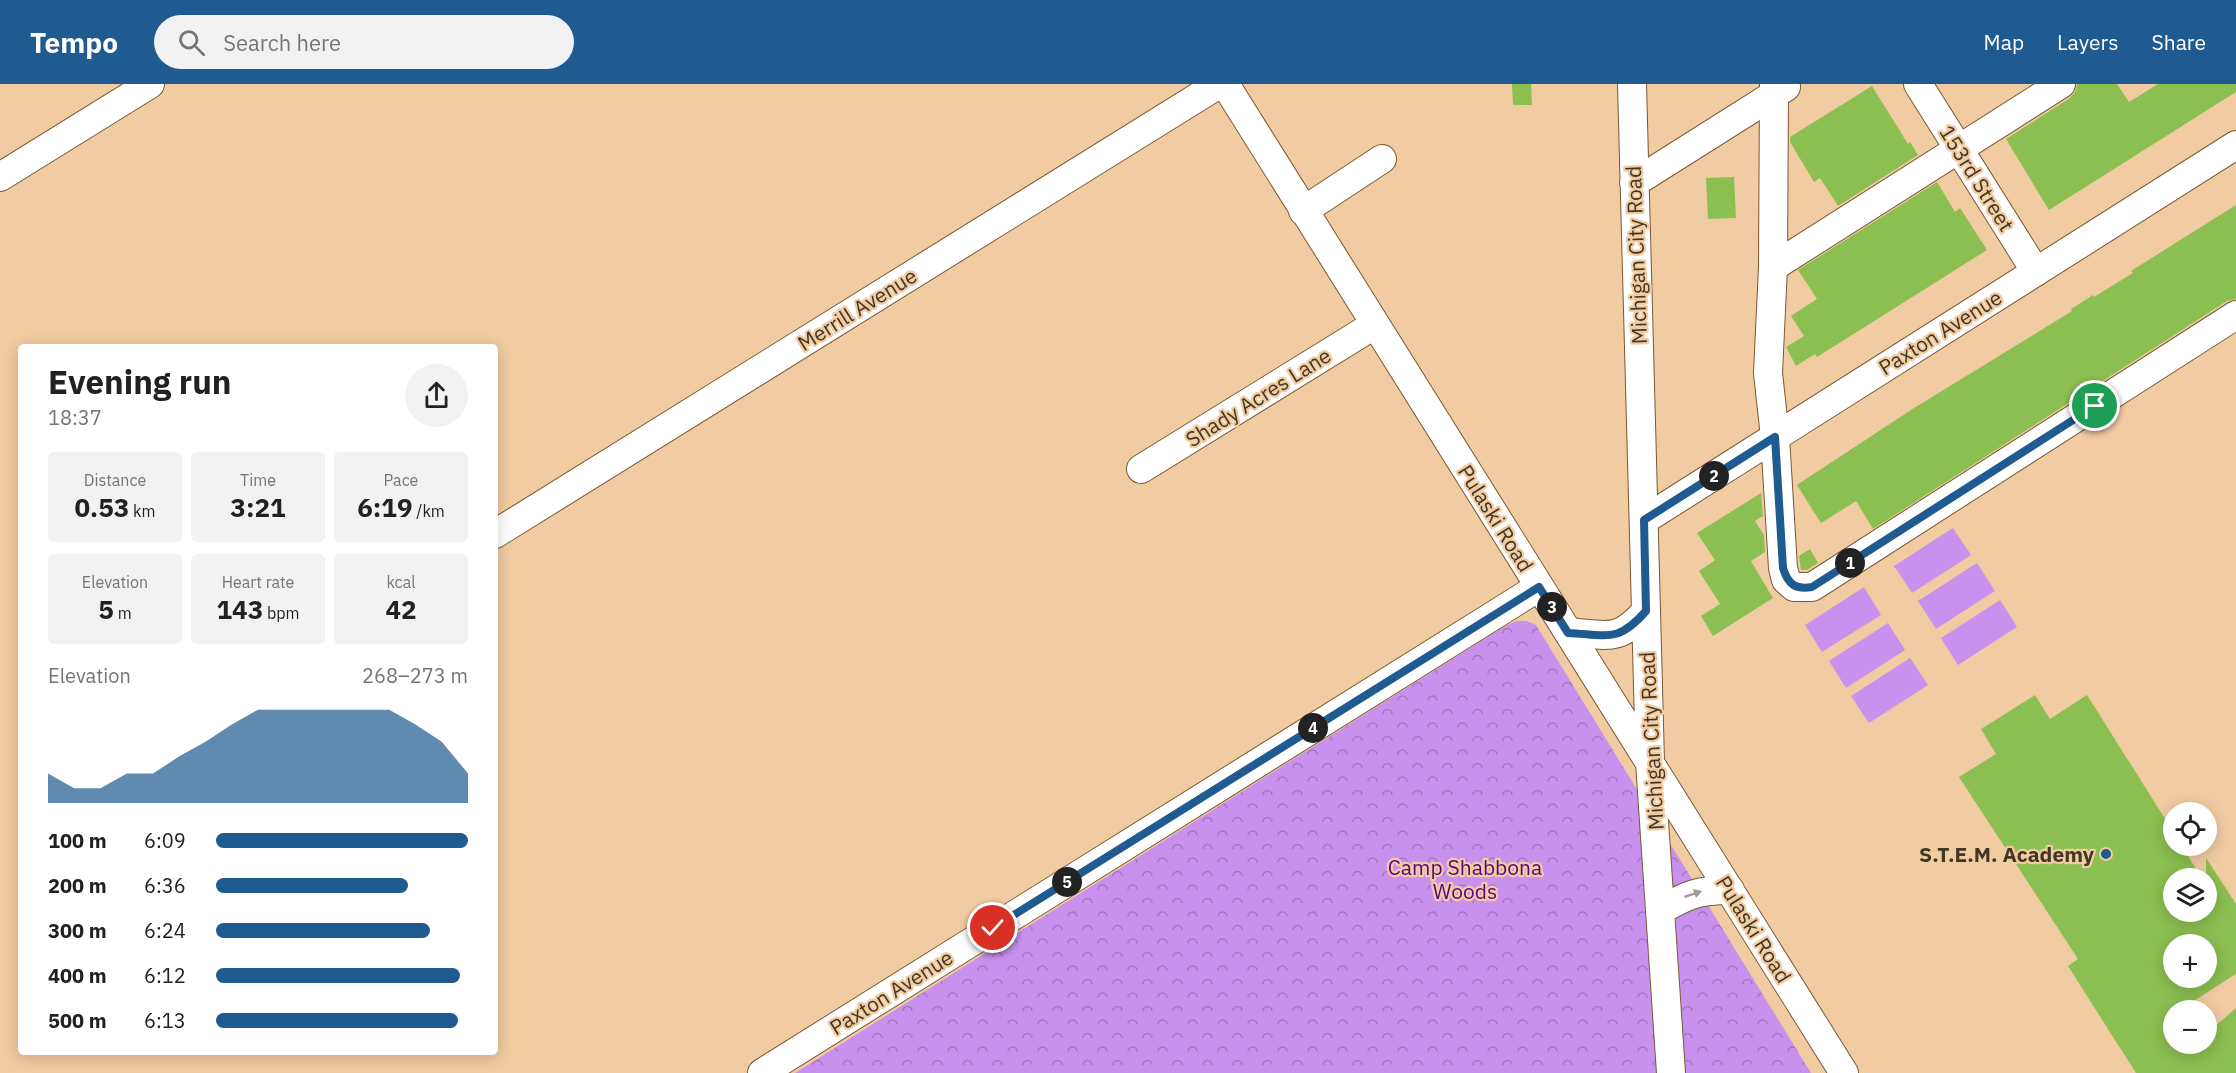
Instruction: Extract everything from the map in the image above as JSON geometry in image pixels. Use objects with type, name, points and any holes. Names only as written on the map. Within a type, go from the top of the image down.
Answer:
[{"type":"street","points":[[0,177],[150,84]]},
{"type":"street","name":"Merrill Avenue","points":[[498,532],[1219,84]]},
{"type":"street","name":"Pulaski Road","points":[[1225,84],[1844,1073]]},
{"type":"street","name":"Michigan City Road","points":[[1632,84],[1650,762],[1671,1073]]},
{"type":"street","name":"153rd Street","points":[[1918,84],[2036,272]]},
{"type":"street","points":[[1773,267],[2061,84]]},
{"type":"street","points":[[1634,183],[1780,87]]},
{"type":"street","points":[[1780,87],[1768,373],[1775,437],[1783,568],[1786,580],[1794,587],[1812,587],[2236,315]]},
{"type":"street","name":"Paxton Avenue","points":[[1644,520],[2236,145]]},
{"type":"street","points":[[1303,211],[1382,159]]},
{"type":"street","name":"Shady Acres Lane","points":[[1141,469],[1374,325]]},
{"type":"street","name":"Paxton Avenue","points":[[762,1073],[1539,587]]},
{"type":"street","points":[[1568,633],[1619,634],[1632,626],[1646,611]]},
{"type":"street","points":[[1661,910],[1686,896],[1706,890],[1730,890]]},
{"type":"green space","points":[[1953,528],[1971,555],[1912,593],[1894,566]]},
{"type":"green space","points":[[1977,563],[1995,591],[1936,629],[1918,601]]},
{"type":"green space","points":[[1864,587],[1881,615],[1822,652],[1805,625]]},
{"type":"green space","points":[[2000,600],[2017,627],[1958,665],[1941,638]]},
{"type":"green space","name":"Camp Shabbona Woods","points":[[1517,621],[1527,621],[1536,625],[1811,1073],[795,1073],[1505,626]]},
{"type":"green space","points":[[1888,623],[1905,650],[1846,688],[1829,661]]},
{"type":"green space","points":[[1910,658],[1928,685],[1869,723],[1851,696]]},
{"type":"building","points":[[1512,84],[1531,84],[1532,105],[1513,105]]},
{"type":"building","points":[[2077,84],[2117,84],[2129,102],[2158,84],[2236,84],[2236,92],[2049,210],[2006,139],[2070,98]]},
{"type":"building","points":[[1872,86],[1908,144],[1910,142],[1918,155],[1838,206],[1820,178],[1814,182],[1790,142],[1790,137]]},
{"type":"building","points":[[1734,177],[1736,218],[1708,219],[1706,178]]},
{"type":"building","points":[[1937,182],[1955,212],[1960,208],[1987,250],[1817,357],[1815,354],[1796,366],[1786,347],[1804,336],[1791,316],[1817,299],[1798,270]]},
{"type":"building","points":[[2236,205],[2236,299],[2227,301],[1873,529],[1856,501],[1821,523],[1797,485],[1914,408],[2072,311],[2071,309],[2093,295],[2094,297],[2133,273],[2131,271]]},
{"type":"building","points":[[1761,493],[1763,516],[1755,521],[1764,535],[1765,552],[1751,561],[1773,598],[1713,636],[1701,616],[1720,604],[1699,571],[1715,560],[1697,533]]},
{"type":"building","points":[[1810,549],[1818,563],[1807,570],[1801,570],[1799,556]]},
{"type":"building","points":[[2035,695],[2050,719],[2087,695],[2163,816],[2163,856],[2188,856],[2195,868],[2163,868],[2163,922],[2217,922],[2217,875],[2236,904],[2236,974],[2217,986],[2217,934],[2163,934],[2163,988],[2214,988],[2195,1000],[2163,1000],[2163,1054],[2217,1054],[2217,1024],[2236,1008],[2236,1073],[2136,1073],[2068,966],[2078,959],[1959,777],[1996,754],[1981,729]]},
{"type":"building","points":[[2206,858],[2213,868],[2206,868]]},
{"type":"place","name":"S.T.E.M. Academy","points":[[2106,854]]},
{"type":"route","points":[[993,928],[1539,587],[1568,633],[1619,634],[1632,626],[1646,611],[1644,520],[1775,437],[1783,568],[1786,580],[1794,587],[1802,589],[1812,587],[2095,406]]}]
